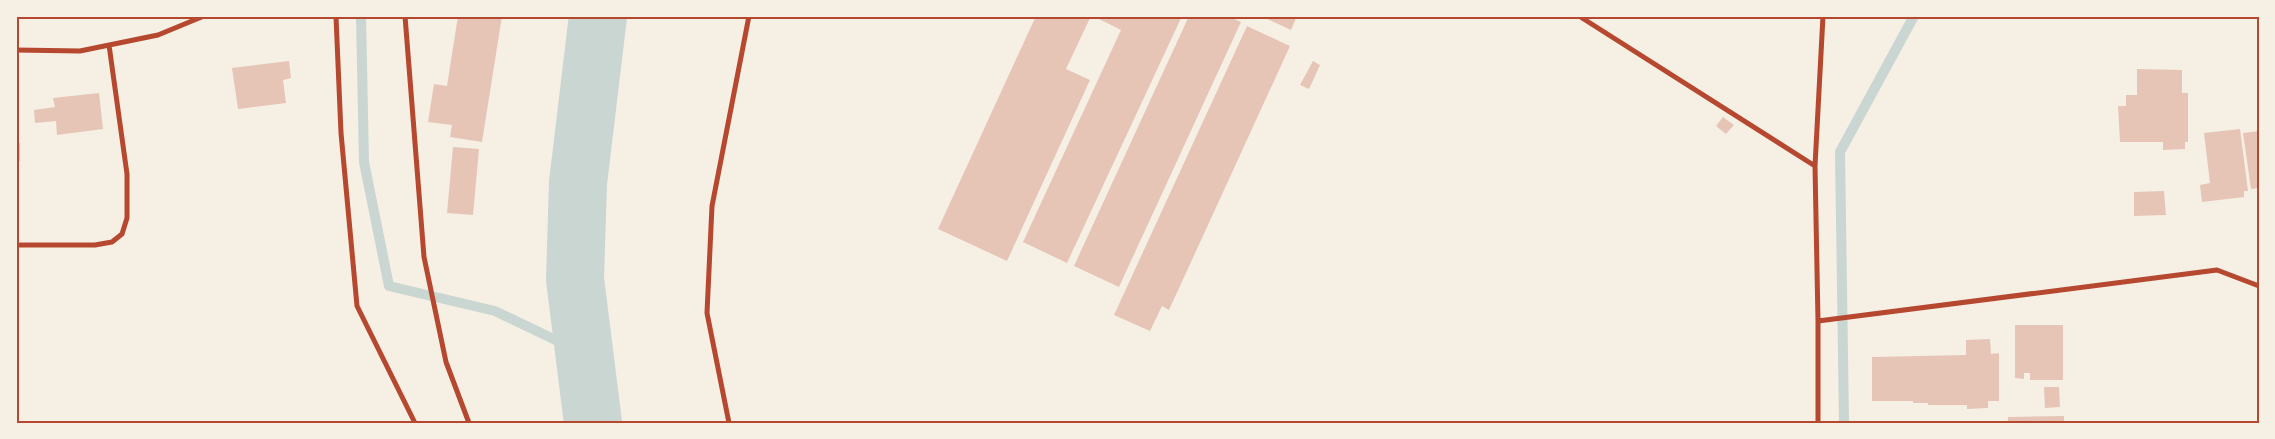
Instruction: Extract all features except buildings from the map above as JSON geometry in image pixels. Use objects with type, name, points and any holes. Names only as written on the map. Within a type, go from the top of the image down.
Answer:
[{"type":"street","points":[[16,50],[80,51],[158,35],[204,16]]},
{"type":"street","points":[[405,16],[424,257],[446,362],[469,423]]},
{"type":"street","points":[[728,423],[707,313],[712,216],[729,112],[749,16]]},
{"type":"street","points":[[1579,16],[1815,166]]},
{"type":"street","points":[[1818,423],[1815,166],[1823,16]]},
{"type":"street","points":[[336,17],[341,133],[357,306],[415,423]]},
{"type":"street","points":[[16,245],[95,245],[112,242],[122,234],[127,218],[127,174],[109,45]]},
{"type":"street","points":[[1818,321],[2218,270],[2259,286]]},
{"type":"waterway","points":[[361,16],[364,162],[389,286],[495,311],[585,354]]},
{"type":"waterway","points":[[593,423],[575,279],[578,183],[598,16]]},
{"type":"waterway","points":[[1844,423],[1840,152],[1914,16]]}]
